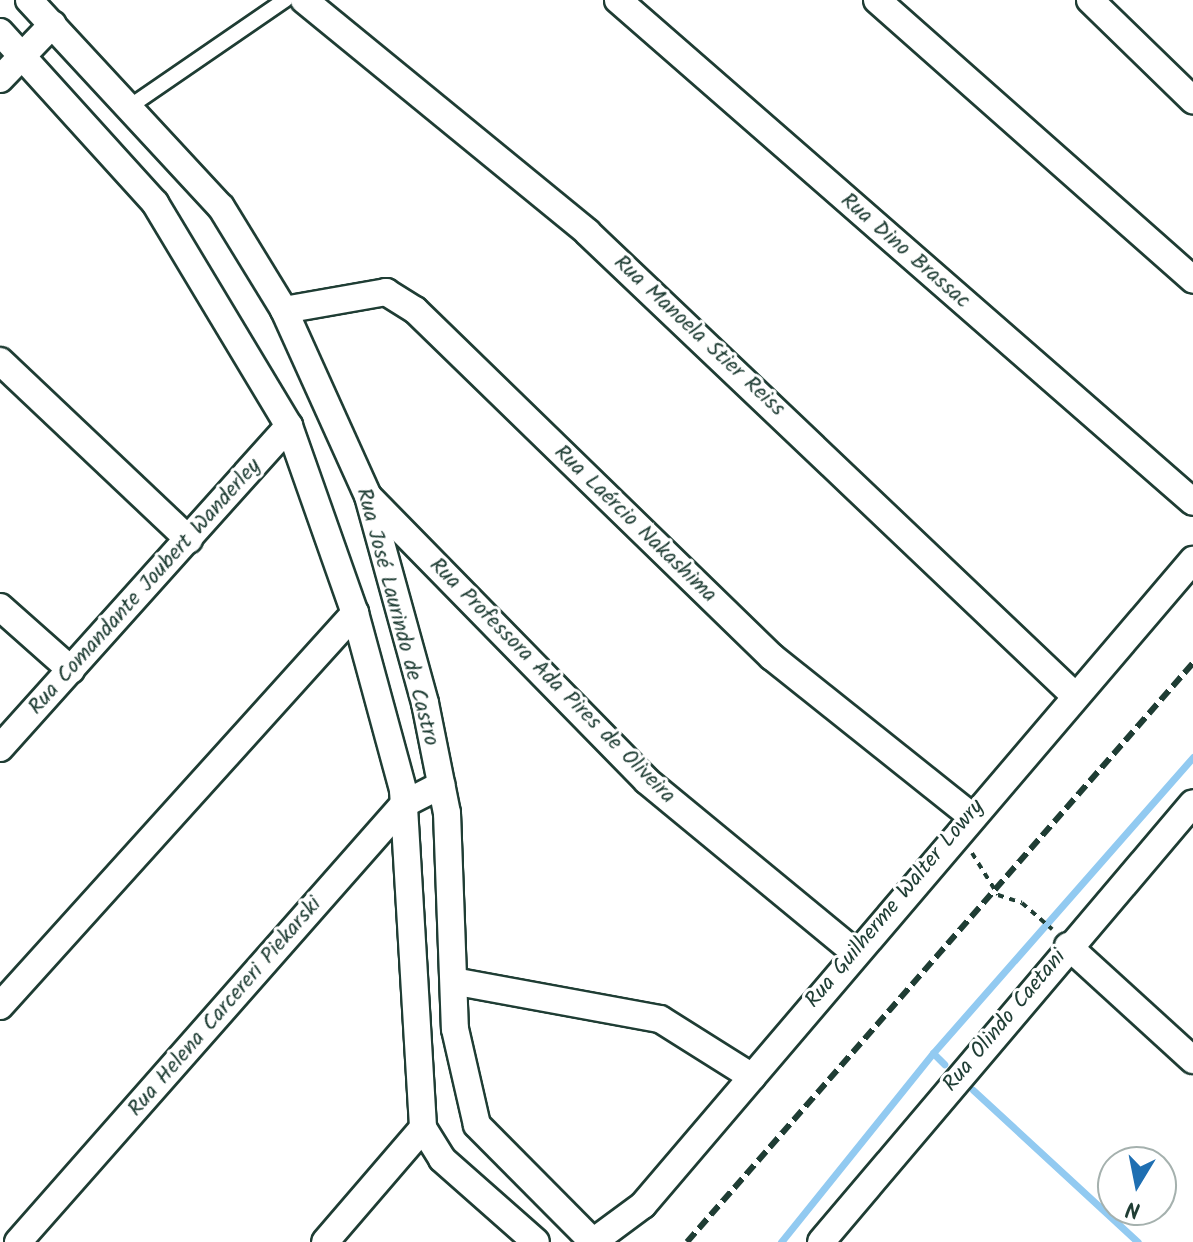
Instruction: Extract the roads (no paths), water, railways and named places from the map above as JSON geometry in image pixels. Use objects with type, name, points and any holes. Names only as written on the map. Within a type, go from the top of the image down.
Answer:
[{"type":"street","name":"Rua José Laurindo de Castro","points":[[29,0],[132,105],[221,207],[284,310],[368,496],[425,703],[441,785],[458,982],[455,1029],[477,1125],[593,1242]]},
{"type":"street","name":"Rua Manoela Stier Reiss","points":[[304,0],[587,232],[1073,694]]},
{"type":"street","name":"Rua Dino Brassac","points":[[618,0],[1193,502]]},
{"type":"street","points":[[877,0],[1193,280]]},
{"type":"street","points":[[1090,0],[1191,93]]},
{"type":"street","points":[[0,79],[53,24]]},
{"type":"street","name":"Rua José Laurindo de Castro","points":[[0,32],[23,53],[155,203],[289,426],[355,613],[404,804],[423,1128],[442,1159],[536,1242]]},
{"type":"street","name":"Rua Laércio Nakashima","points":[[284,310],[386,292],[415,310],[772,657],[970,815]]},
{"type":"street","points":[[0,361],[189,540]]},
{"type":"street","name":"Rua Comandante Joubert Wanderley","points":[[0,748],[289,426]]},
{"type":"street","name":"Rua Professora Ada Pires de Oliveira","points":[[368,496],[647,781],[853,951]]},
{"type":"street","name":"Rua Guilherme Walter Lowry","points":[[593,1242],[643,1205],[752,1077],[853,951],[1073,694],[1193,560]]},
{"type":"street","points":[[0,607],[71,670]]},
{"type":"street","points":[[0,1006],[355,613]]},
{"type":"street","name":"Rua Helena Carcereri Piekarski","points":[[18,1242],[404,804],[441,785]]},
{"type":"street","name":"Rua Olindo Caetani","points":[[821,1242],[1064,941],[1191,809]]},
{"type":"street","points":[[1064,941],[1193,1060]]},
{"type":"street","points":[[458,982],[660,1019],[752,1077]]},
{"type":"street","points":[[325,1242],[423,1128]]},
{"type":"lane","points":[[132,105],[285,0]]},
{"type":"waterway","points":[[933,1053],[1193,757]]},
{"type":"waterway","points":[[781,1242],[933,1053],[944,1064]]},
{"type":"waterway","points":[[973,1090],[1138,1242]]},
{"type":"railway","points":[[687,1242],[1193,663]]}]
